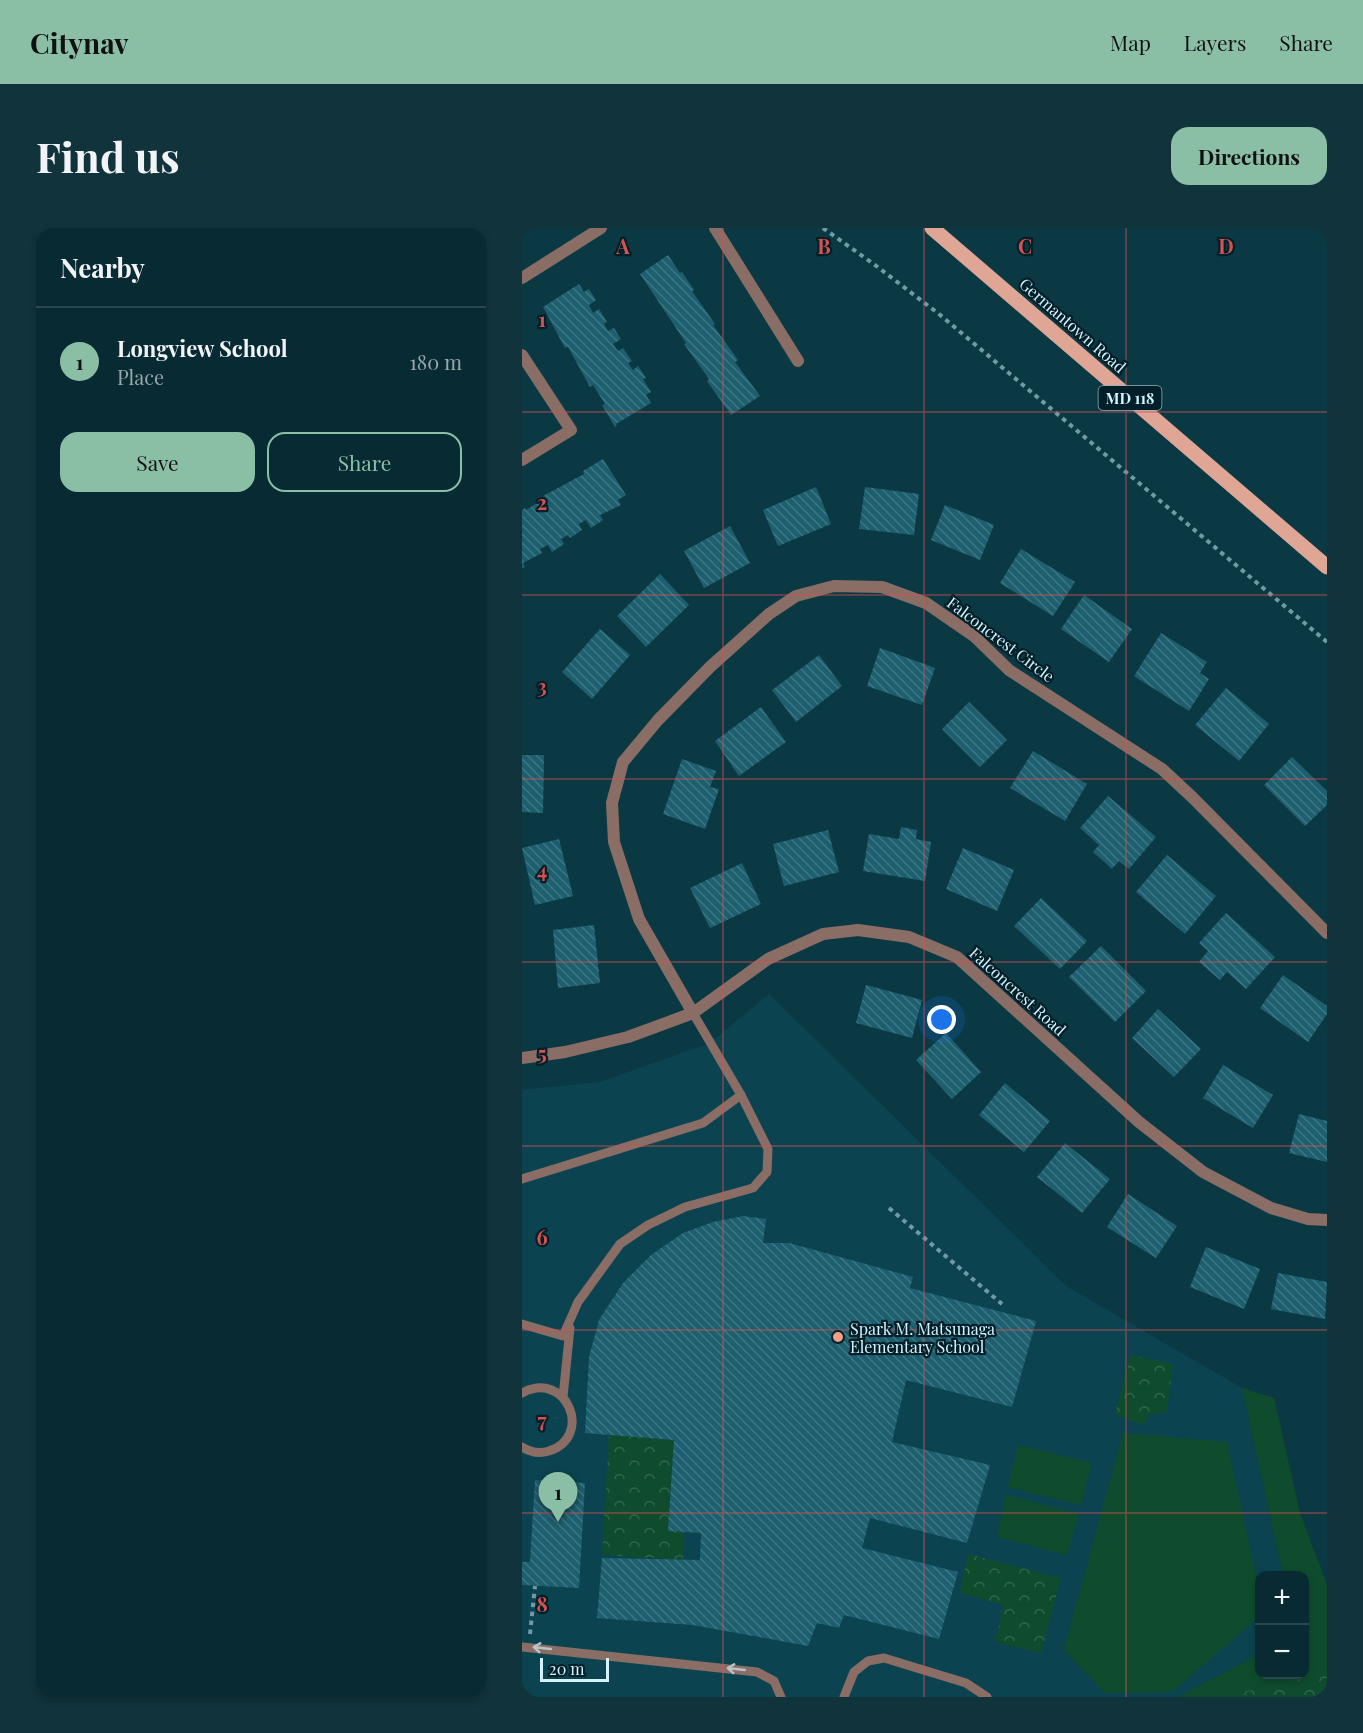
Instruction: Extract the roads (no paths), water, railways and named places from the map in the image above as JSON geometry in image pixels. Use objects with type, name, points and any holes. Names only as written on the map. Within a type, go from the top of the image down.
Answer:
[{"type":"main road","name":"Germantown Road","points":[[932,228],[1327,567]]},
{"type":"street","points":[[522,279],[601,228]]},
{"type":"street","points":[[715,228],[798,361]]},
{"type":"street","points":[[522,355],[570,430],[522,460]]},
{"type":"street","name":"Falconcrest Circle","points":[[693,1013],[639,919],[614,842],[612,803],[623,762],[658,720],[695,682],[769,614],[796,596],[834,586],[882,587],[926,603],[974,636],[1009,670],[1162,769],[1327,933]]},
{"type":"street","name":"Falconcrest Road","points":[[522,1058],[565,1052],[628,1037],[693,1013],[768,959],[823,934],[858,930],[909,936],[957,957],[1138,1122],[1203,1172],[1271,1208],[1308,1219],[1327,1220]]},
{"type":"lane","points":[[522,1324],[563,1336],[578,1302],[620,1244],[648,1225],[685,1207],[753,1188],[767,1172],[768,1149],[741,1095],[693,1013]]},
{"type":"lane","points":[[522,1179],[703,1123],[741,1095]]},
{"type":"lane","points":[[562,1397],[571,1319]]},
{"type":"lane","points":[[522,1393],[539,1388],[550,1389],[562,1397],[571,1411],[573,1422],[570,1433],[556,1449],[535,1452],[522,1447]]},
{"type":"lane","points":[[525,1646],[758,1672],[774,1681],[781,1697]]},
{"type":"lane","points":[[844,1697],[854,1672],[868,1661],[884,1658],[966,1683],[987,1697]]},
{"type":"place","name":"Spark M. Matsunaga Elementary School","points":[[838,1337]]},
{"type":"place","name":"Longview School","points":[[558,1522]]}]
